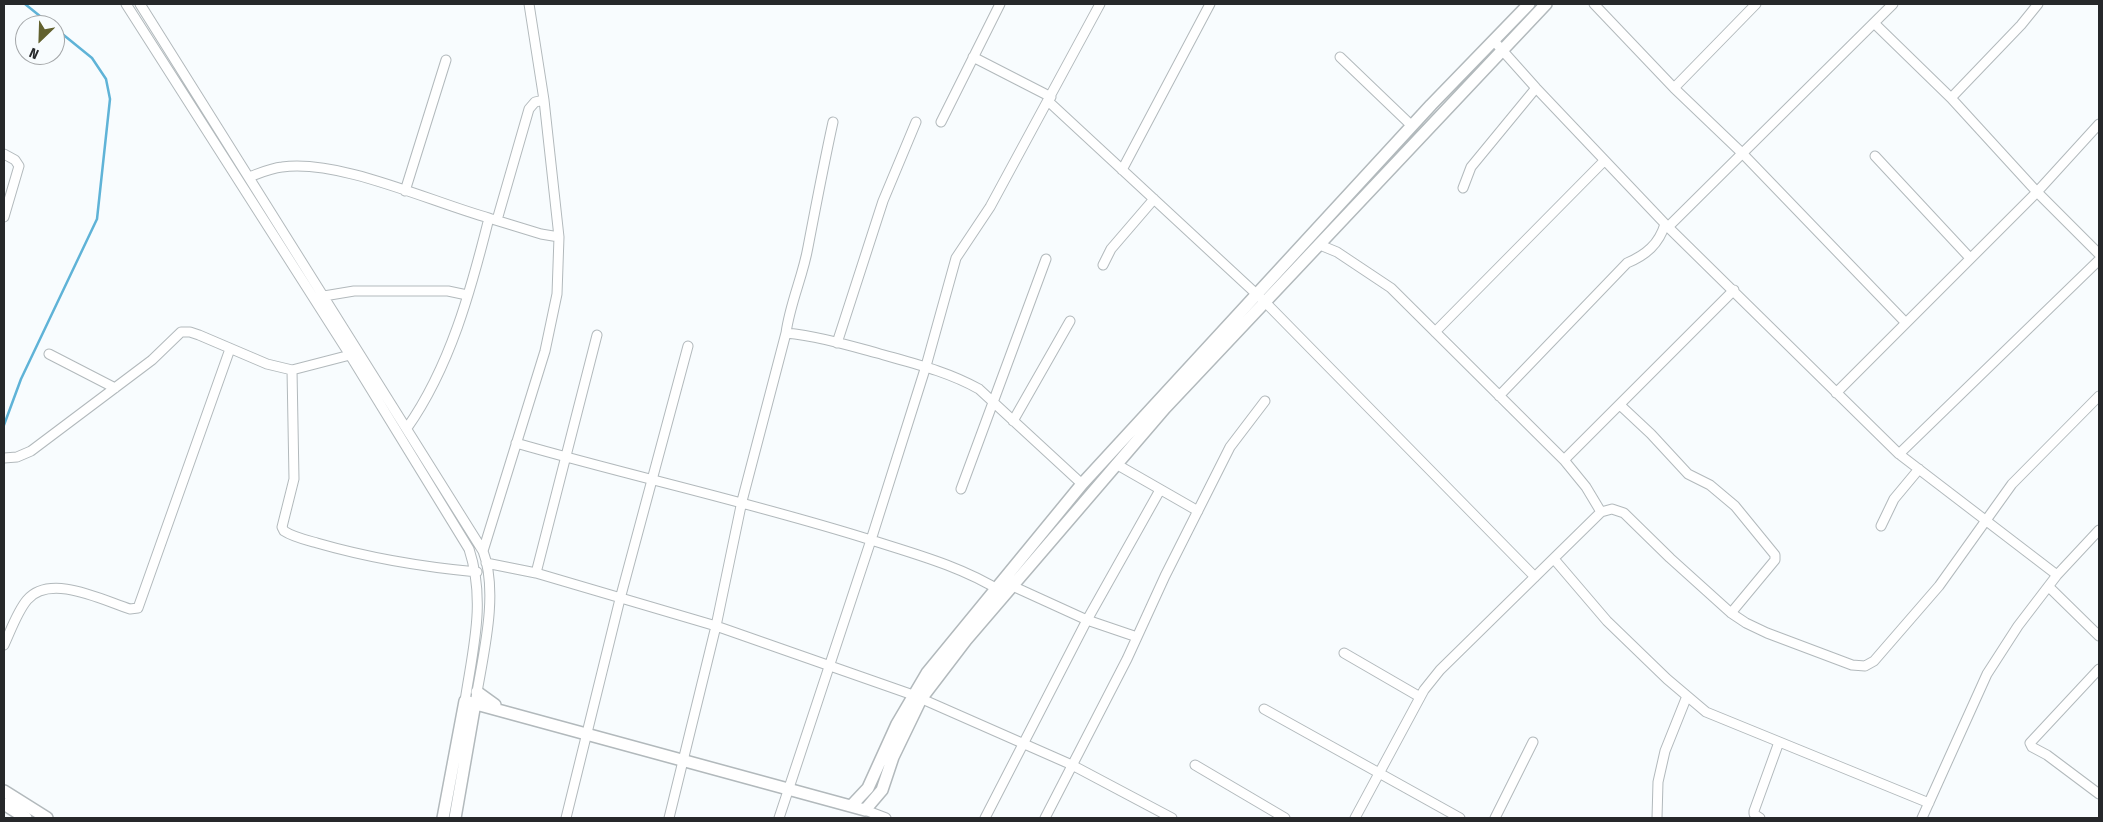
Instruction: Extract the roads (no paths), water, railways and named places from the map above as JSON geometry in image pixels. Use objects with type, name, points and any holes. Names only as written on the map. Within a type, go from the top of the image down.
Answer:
[{"type":"main road","points":[[1004,587],[1082,484],[1261,298],[1320,245],[1498,45],[1529,4]]},
{"type":"main road","points":[[852,805],[868,788],[939,658],[1116,464],[1412,126],[1498,45],[1546,4]]},
{"type":"main road","points":[[472,699],[500,709],[788,787],[865,810],[882,790],[917,697]]},
{"type":"main road","points":[[449,818],[473,717],[472,699]]},
{"type":"main road","points":[[449,818],[472,699]]},
{"type":"main road","points":[[473,717],[500,709]]},
{"type":"main road","points":[[4,791],[47,818]]},
{"type":"main road","points":[[4,804],[26,818]]},
{"type":"street","points":[[126,4],[350,355],[458,529],[469,550],[477,572],[478,618],[472,699]]},
{"type":"street","points":[[140,4],[483,552],[489,579],[487,623],[472,699]]},
{"type":"street","points":[[483,552],[501,499],[516,443],[545,351],[557,294],[559,237],[544,100],[529,4]]},
{"type":"street","points":[[941,122],[1000,4]]},
{"type":"street","points":[[779,818],[871,540],[926,366],[956,258],[990,207],[1100,4]]},
{"type":"street","points":[[1122,170],[1210,4]]},
{"type":"street","points":[[1594,4],[1674,88],[1743,154],[1905,322]]},
{"type":"street","points":[[1674,88],[1756,4]]},
{"type":"street","points":[[1499,396],[1627,263],[1639,258],[1656,243],[1666,226],[1743,154],[1893,4]]},
{"type":"street","points":[[1951,98],[2021,25],[2038,4]]},
{"type":"street","points":[[1875,24],[1951,98],[2036,192],[2099,254]]},
{"type":"street","points":[[1498,45],[1666,226],[1734,290],[1898,454],[2057,576]]},
{"type":"street","points":[[973,56],[1050,99],[1122,170],[1261,298],[1535,577]]},
{"type":"street","points":[[1340,57],[1412,126]]},
{"type":"street","points":[[405,191],[446,60]]},
{"type":"street","points":[[1463,188],[1471,168],[1536,88]]},
{"type":"street","points":[[407,428],[424,404],[450,346],[529,109],[535,102],[544,100]]},
{"type":"street","points":[[669,818],[682,758],[716,626],[742,501],[808,248],[817,190],[833,122]]},
{"type":"street","points":[[836,342],[883,201],[916,122]]},
{"type":"street","points":[[1836,393],[2036,192],[2099,124]]},
{"type":"street","points":[[4,154],[15,160],[19,166],[4,217]]},
{"type":"street","points":[[1875,156],[1970,258]]},
{"type":"street","points":[[1434,332],[1604,161]]},
{"type":"street","points":[[249,177],[280,167],[304,166],[374,180],[541,234],[559,237]]},
{"type":"street","points":[[1102,265],[1154,199]]},
{"type":"street","points":[[1320,245],[1337,252],[1378,277],[1564,460],[1586,487],[1601,512]]},
{"type":"street","points":[[961,489],[1046,259]]},
{"type":"street","points":[[1898,454],[2099,260]]},
{"type":"street","points":[[1564,460],[1734,290]]},
{"type":"street","points":[[324,296],[354,291],[448,291],[467,295]]},
{"type":"street","points":[[1013,421],[1070,321]]},
{"type":"street","points":[[4,458],[17,458],[31,451],[152,360],[181,332],[199,334],[266,364],[292,370],[350,355]]},
{"type":"street","points":[[786,333],[836,342],[926,366],[964,380],[979,389],[1082,484]]},
{"type":"street","points":[[536,573],[597,335]]},
{"type":"street","points":[[566,818],[620,599],[688,346]]},
{"type":"street","points":[[4,645],[22,606],[34,593],[43,589],[59,587],[130,609],[138,608],[230,348]]},
{"type":"street","points":[[49,354],[115,388]]},
{"type":"street","points":[[292,370],[294,479],[282,527],[284,531],[318,543],[360,554],[440,569],[477,572]]},
{"type":"street","points":[[1355,818],[1420,697],[1440,670],[1601,512],[1616,509],[1624,513],[1731,613],[1767,633],[1852,665],[1865,666],[1874,661],[1939,586],[2012,484],[2099,396]]},
{"type":"street","points":[[1045,818],[1230,447],[1266,400]]},
{"type":"street","points":[[1620,405],[1688,474],[1710,484],[1735,506],[1775,555],[1775,560],[1731,613]]},
{"type":"street","points":[[516,443],[651,480],[742,501],[917,554],[1087,620],[1137,636]]},
{"type":"street","points":[[1116,464],[1198,511]]},
{"type":"street","points":[[1881,526],[1894,499],[1919,469]]},
{"type":"street","points":[[985,818],[1087,620],[1160,490]]},
{"type":"street","points":[[1922,818],[1986,674],[2018,626],[2057,576],[2099,530]]},
{"type":"street","points":[[1554,558],[1607,621],[1686,696],[1711,715],[1929,803]]},
{"type":"street","points":[[486,564],[536,573],[716,626],[917,697],[1072,765],[1172,818]]},
{"type":"street","points":[[2049,587],[2099,636]]},
{"type":"street","points":[[1344,653],[1420,697]]},
{"type":"street","points":[[2099,669],[2030,743],[2032,747],[2047,755],[2099,794]]},
{"type":"street","points":[[1657,818],[1658,782],[1665,751],[1686,696]]},
{"type":"street","points":[[1264,709],[1460,818]]},
{"type":"street","points":[[1495,818],[1533,742]]},
{"type":"street","points":[[1760,818],[1754,814],[1754,811],[1779,742]]},
{"type":"street","points":[[1195,765],[1285,818]]},
{"type":"street","points":[[865,810],[885,818]]},
{"type":"waterway","points":[[25,4],[39,15]]},
{"type":"waterway","points":[[4,425],[21,379],[97,219],[110,99],[106,79],[92,58],[65,36]]}]
